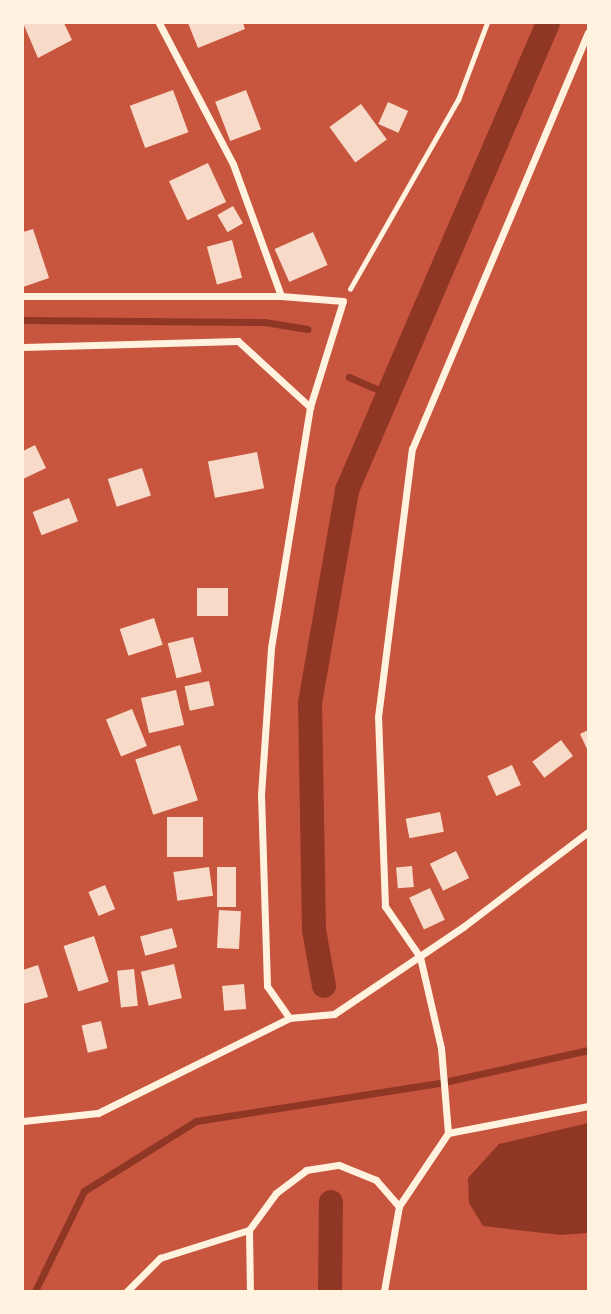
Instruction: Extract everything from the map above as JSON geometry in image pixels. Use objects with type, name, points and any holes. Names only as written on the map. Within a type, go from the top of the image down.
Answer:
[{"type":"street","points":[[159,23],[233,164],[281,296]]},
{"type":"street","points":[[384,1291],[399,1206],[448,1133],[441,1048],[420,957],[385,906],[379,718],[412,449],[588,33]]},
{"type":"street","points":[[23,296],[281,296],[343,301],[310,407],[271,648],[261,794],[267,986],[289,1018]]},
{"type":"street","points":[[23,347],[238,341],[310,407]]},
{"type":"street","points":[[23,1121],[98,1113],[289,1018],[334,1014],[420,957],[588,832]]},
{"type":"street","points":[[448,1133],[588,1106]]},
{"type":"street","points":[[127,1291],[160,1258],[249,1230],[276,1193],[306,1170],[340,1165],[376,1180],[399,1206]]},
{"type":"street","points":[[249,1230],[250,1291]]},
{"type":"path","points":[[343,301],[458,100],[487,23]]},
{"type":"shaded area","points":[[588,1123],[588,1233],[561,1235],[483,1226],[469,1203],[468,1178],[499,1144]]},
{"type":"building","points":[[23,23],[64,23],[72,40],[38,58]]},
{"type":"building","points":[[188,23],[243,23],[245,29],[198,48]]},
{"type":"building","points":[[173,90],[188,132],[145,148],[130,106]]},
{"type":"building","points":[[246,90],[261,129],[230,141],[215,102]]},
{"type":"building","points":[[388,102],[408,111],[398,133],[378,124]]},
{"type":"building","points":[[361,104],[387,140],[355,163],[329,127]]},
{"type":"building","points":[[208,163],[226,202],[187,220],[169,181]]},
{"type":"building","points":[[233,206],[243,223],[227,232],[217,215]]},
{"type":"building","points":[[33,229],[49,278],[23,287],[23,232]]},
{"type":"building","points":[[313,232],[328,265],[289,282],[275,249]]},
{"type":"building","points":[[232,240],[242,278],[217,284],[207,247]]},
{"type":"building","points":[[35,445],[46,468],[23,479],[23,451]]},
{"type":"building","points":[[257,452],[264,488],[215,498],[208,462]]},
{"type":"building","points":[[142,468],[151,496],[117,507],[108,479]]},
{"type":"building","points":[[69,498],[78,521],[42,535],[33,512]]},
{"type":"building","points":[[197,588],[228,588],[228,616],[197,616]]},
{"type":"building","points":[[154,618],[163,645],[128,656],[120,629]]},
{"type":"building","points":[[193,637],[202,672],[176,678],[168,643]]},
{"type":"building","points":[[209,681],[214,705],[190,711],[185,686]]},
{"type":"building","points":[[176,690],[184,725],[149,733],[141,698]]},
{"type":"building","points":[[132,709],[147,746],[121,757],[106,719]]},
{"type":"building","points":[[588,730],[588,751],[580,734]]},
{"type":"building","points":[[561,740],[573,756],[544,778],[532,762]]},
{"type":"building","points":[[180,745],[198,800],[153,815],[135,760]]},
{"type":"building","points":[[512,765],[521,785],[496,796],[487,776]]},
{"type":"building","points":[[440,812],[444,832],[409,838],[406,819]]},
{"type":"building","points":[[167,817],[203,817],[203,857],[167,857]]},
{"type":"building","points":[[456,851],[469,878],[443,891],[430,864]]},
{"type":"building","points":[[412,866],[414,887],[398,888],[396,867]]},
{"type":"building","points":[[209,867],[213,896],[177,901],[173,872]]},
{"type":"building","points":[[217,867],[236,867],[236,907],[217,907]]},
{"type":"building","points":[[105,885],[115,909],[99,916],[88,892]]},
{"type":"building","points":[[430,888],[445,920],[424,929],[409,898]]},
{"type":"building","points":[[219,910],[241,911],[239,949],[217,948]]},
{"type":"building","points":[[172,928],[177,947],[145,956],[140,937]]},
{"type":"building","points":[[94,936],[109,982],[78,992],[64,946]]},
{"type":"building","points":[[174,964],[182,998],[149,1006],[141,972]]},
{"type":"building","points":[[38,965],[48,997],[23,1004],[23,970]]},
{"type":"building","points":[[134,969],[138,1006],[121,1008],[117,971]]},
{"type":"building","points":[[244,984],[246,1009],[224,1011],[222,986]]},
{"type":"building","points":[[101,1021],[107,1048],[88,1053],[82,1025]]},
{"type":"waterway","points":[[324,986],[314,930],[310,703],[347,490],[548,23]]},
{"type":"waterway","points":[[23,320],[264,322],[307,329]]},
{"type":"waterway","points":[[349,377],[388,394]]},
{"type":"waterway","points":[[35,1291],[84,1191],[196,1121],[444,1082],[588,1050]]},
{"type":"waterway","points":[[330,1291],[331,1202]]}]
